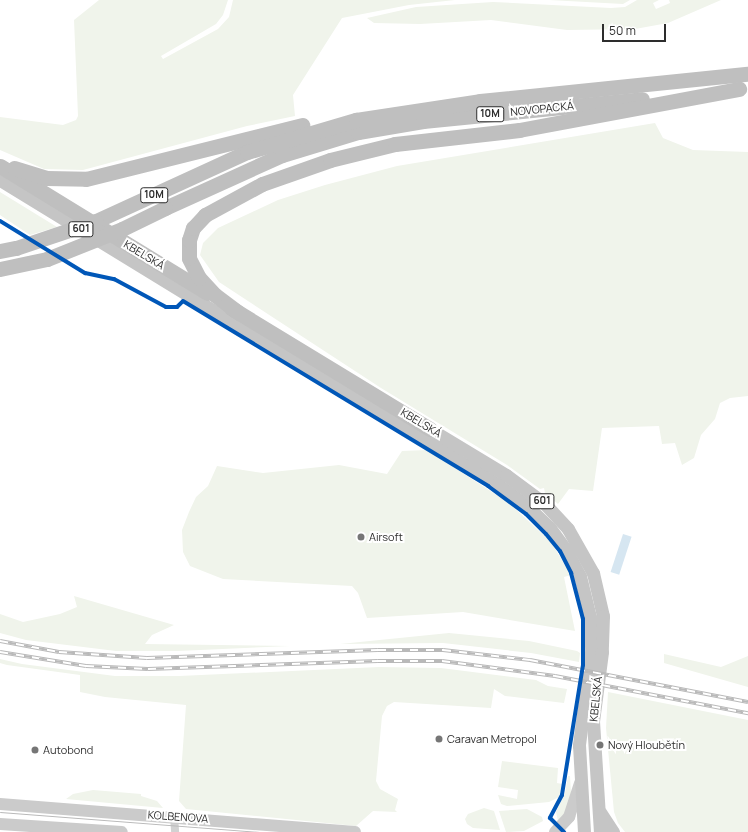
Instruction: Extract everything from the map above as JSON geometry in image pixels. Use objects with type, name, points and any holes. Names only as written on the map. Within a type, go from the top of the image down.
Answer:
[{"type":"highway","name":"NOVOPACKÁ","points":[[400,112],[480,101],[748,74]]},
{"type":"highway","name":"NOVOPACKÁ","points":[[0,269],[35,262],[77,249],[247,170],[309,145],[385,127],[743,88]]},
{"type":"highway","name":"10M","points":[[239,313],[209,289],[199,278],[189,258],[189,240],[196,223],[205,215],[262,184],[310,166],[389,146],[534,128],[743,88]]},
{"type":"highway","name":"10M","points":[[0,162],[47,178],[86,179],[332,119],[400,112]]},
{"type":"highway","name":"10M","points":[[0,251],[62,234],[118,211],[212,167],[308,133],[400,112]]},
{"type":"highway","name":"KBELSKÁ","points":[[0,166],[430,428]]},
{"type":"main road","name":"KBELSKÁ","points":[[0,180],[484,476],[517,498],[543,520],[558,537],[573,562],[585,591],[590,617],[591,652],[580,724],[584,832]]},
{"type":"main road","name":"KBELSKÁ","points":[[430,428],[506,475],[544,503],[568,529],[586,557],[598,589],[603,616],[602,652],[593,721],[600,832]]},
{"type":"main road","points":[[555,832],[568,817],[581,782]]},
{"type":"main road","name":"KOLBENOVA","points":[[0,804],[174,816],[355,832]]},
{"type":"main road","points":[[599,810],[613,832]]},
{"type":"main road","points":[[0,824],[122,832]]},
{"type":"street","points":[[174,816],[175,832]]},
{"type":"shaded area","points":[[99,0],[228,0],[223,15],[216,24],[161,56],[163,59],[218,29],[229,17],[233,0],[455,0],[409,5],[342,18],[293,95],[295,116],[247,126],[83,170],[44,169],[0,150],[0,117],[63,125],[76,120],[78,116],[74,20]]},
{"type":"shaded area","points":[[549,0],[630,0],[623,4]]},
{"type":"shaded area","points":[[637,0],[659,0],[653,3],[656,9],[670,3],[669,0],[721,0],[668,23],[635,29],[567,30],[491,20],[420,24],[374,23],[367,18],[416,7],[493,2],[611,8],[625,7]]},
{"type":"shaded area","points":[[655,123],[663,138],[693,150],[748,152],[748,396],[730,398],[720,403],[715,419],[701,435],[694,458],[682,465],[675,443],[662,444],[659,426],[602,428],[593,491],[569,489],[558,504],[545,493],[544,488],[540,489],[507,465],[381,388],[219,282],[200,255],[203,243],[218,228],[278,200],[325,185],[397,166]]},
{"type":"shaded area","points":[[0,192],[57,227],[30,235],[0,215]]},
{"type":"shaded area","name":"Airsoft","points":[[427,450],[509,503],[551,542],[571,575],[564,577],[575,631],[463,612],[367,618],[358,593],[352,586],[223,579],[190,566],[183,552],[182,530],[189,512],[196,497],[208,486],[217,466],[263,473],[339,465],[387,474],[402,451]]},
{"type":"shaded area","points":[[623,534],[632,537],[619,575],[611,572]]},
{"type":"shaded area","points":[[74,596],[174,625],[152,635],[145,644],[290,646],[178,651],[116,651],[26,640],[0,633],[0,614],[23,622],[60,614],[77,607]]},
{"type":"shaded area","points":[[449,633],[529,641],[577,651],[580,653],[579,662],[531,653],[443,643],[340,644]]},
{"type":"shaded area","points":[[664,654],[721,667],[748,656],[748,687],[664,663]]},
{"type":"shaded area","points":[[0,659],[22,664],[115,676],[179,676],[379,667],[441,668],[536,680],[548,686],[567,689],[564,703],[505,696],[494,689],[491,708],[394,702],[387,706],[382,716],[376,781],[380,789],[398,799],[395,810],[397,812],[373,811],[356,826],[186,809],[179,801],[186,705],[105,697],[80,692],[80,675],[7,665],[0,663]]},
{"type":"shaded area","points":[[608,692],[748,720],[748,832],[625,832],[618,823],[614,812],[606,728]]},
{"type":"shaded area","points":[[502,761],[558,768],[557,783],[562,784],[559,797],[549,802],[507,806],[501,804],[498,795],[517,799],[518,790],[498,787]]},
{"type":"shaded area","points":[[568,776],[570,776],[571,793],[568,809],[558,821],[556,812],[565,793]]},
{"type":"shaded area","points":[[93,790],[141,794],[141,796],[157,801],[163,808],[66,799],[73,794]]},
{"type":"shaded area","points":[[484,808],[494,811],[500,830],[473,828],[467,824],[465,819],[468,814]]},
{"type":"shaded area","points":[[527,809],[542,817],[543,821],[524,831],[506,832],[499,811]]},
{"type":"tram line","points":[[0,812],[259,832]]},
{"type":"railway","points":[[0,641],[59,652],[147,658],[378,650],[443,650],[530,660],[748,702]]},
{"type":"railway","points":[[0,652],[86,666],[148,669],[378,661],[442,661],[555,676],[748,713]]},
{"type":"cycle path","points":[[0,221],[85,273],[114,279],[166,307],[177,307],[183,301],[488,486],[526,514],[546,534],[560,551],[571,573],[583,619],[583,665],[562,795],[550,818],[564,832]]},
{"type":"place","name":"Airsoft","points":[[361,537]]},
{"type":"place","name":"Caravan Metropol","points":[[439,739]]},
{"type":"place","name":"Nový Hloubětín","points":[[600,745]]},
{"type":"place","name":"Autobond","points":[[35,750]]}]
